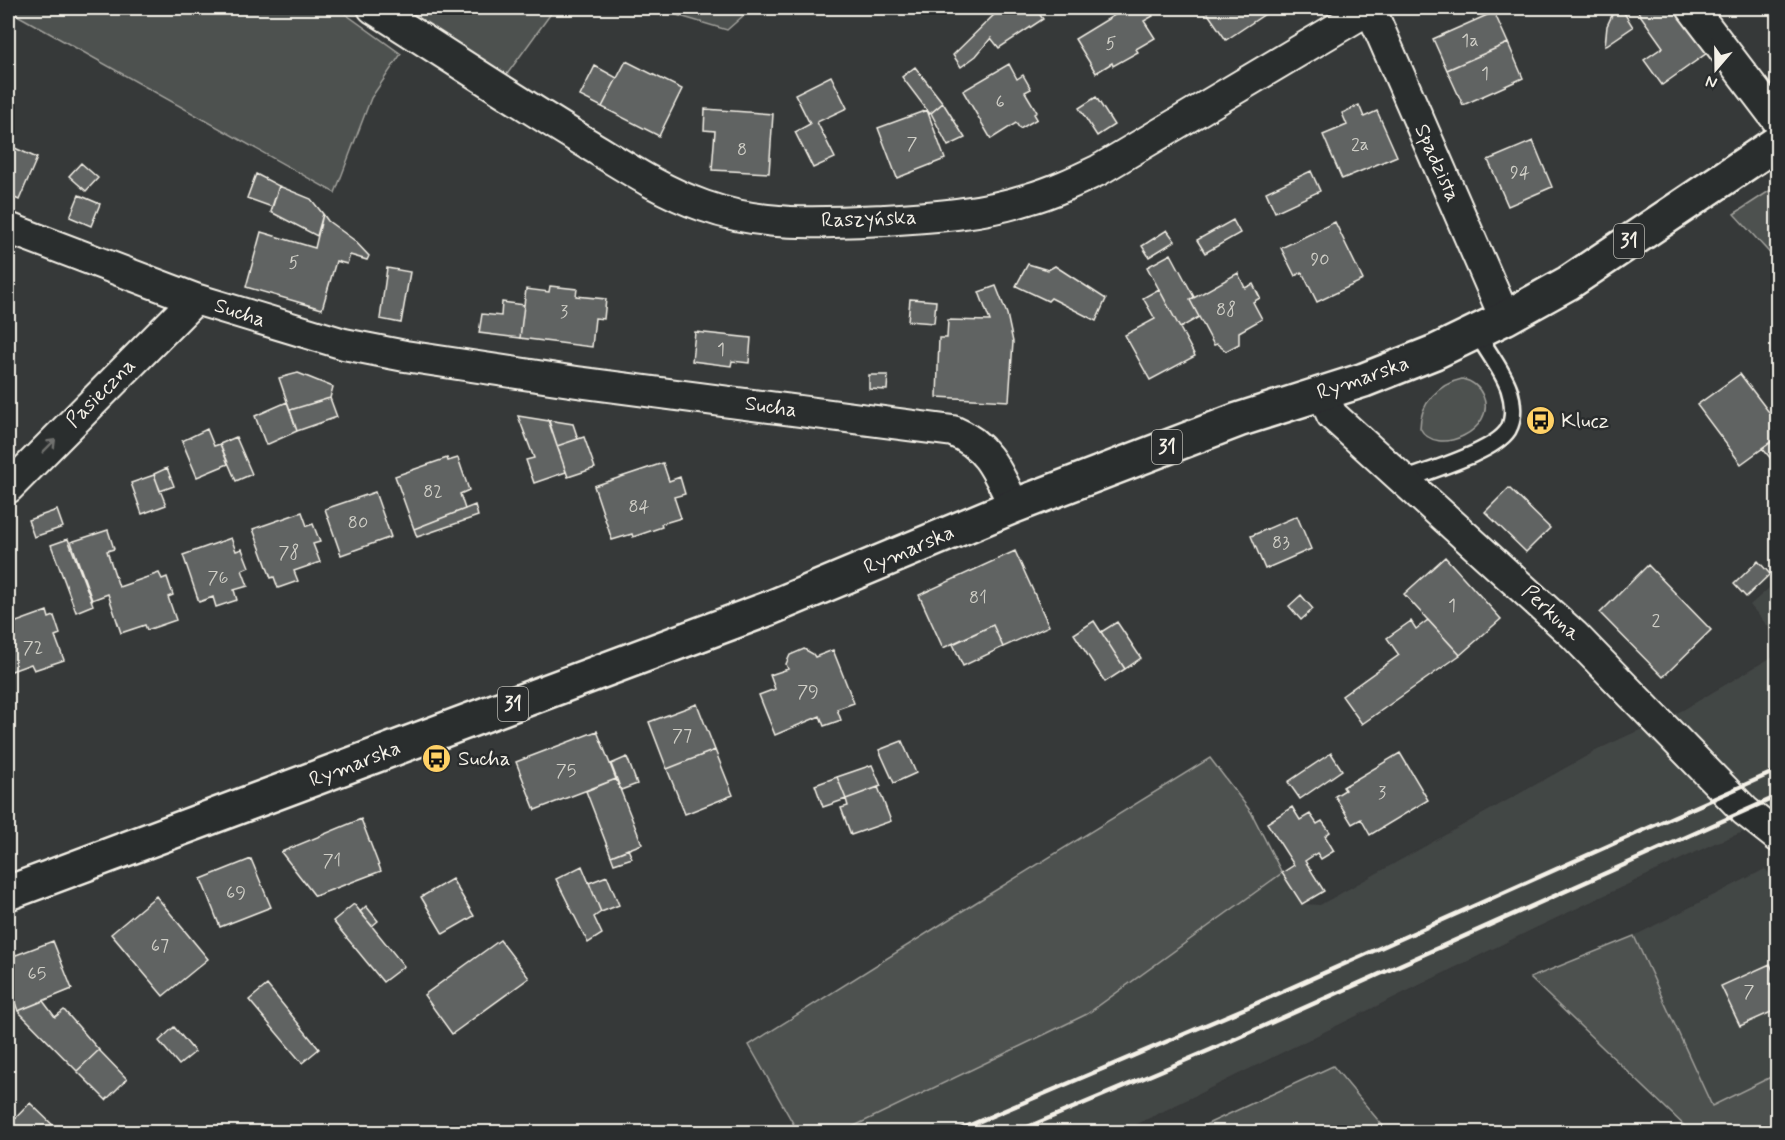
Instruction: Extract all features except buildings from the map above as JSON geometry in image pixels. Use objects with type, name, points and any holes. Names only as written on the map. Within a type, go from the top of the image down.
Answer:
[{"type":"main road","name":"Rymarska","points":[[8,893],[770,608],[1014,506],[1238,420],[1364,380],[1435,352],[1477,333],[1568,283],[1778,142]]},
{"type":"street","name":"Raszyńska","points":[[373,8],[570,133],[629,169],[680,196],[723,213],[750,219],[844,222],[969,212],[998,207],[1058,189],[1099,170],[1370,8]]},
{"type":"street","name":"Spadzista","points":[[1370,8],[1505,318]]},
{"type":"street","points":[[1692,8],[1778,121]]},
{"type":"street","name":"Sucha","points":[[8,228],[195,299],[344,344],[405,356],[577,382],[953,431],[980,446],[995,467],[1014,506]]},
{"type":"street","name":"Pasieczna","points":[[8,488],[195,299]]},
{"type":"street","name":"Perkuna","points":[[1323,393],[1332,415],[1574,635],[1745,811],[1778,837]]},
{"type":"lane","points":[[1405,480],[1484,448],[1498,441],[1508,429],[1512,411],[1509,388],[1477,333]]},
{"type":"shaded area","points":[[8,8],[337,8],[401,54],[371,98],[335,193]]},
{"type":"shaded area","points":[[400,8],[555,8],[505,77]]},
{"type":"shaded area","points":[[653,8],[752,8],[727,30]]},
{"type":"shaded area","points":[[1777,186],[1777,261],[1734,214]]},
{"type":"shaded area","points":[[1462,379],[1475,384],[1483,396],[1485,408],[1482,419],[1474,429],[1451,440],[1439,441],[1428,437],[1420,428],[1423,410],[1427,403],[1446,385]]},
{"type":"shaded area","points":[[1777,581],[1777,637],[1750,605]]},
{"type":"shaded area","points":[[1777,654],[1777,819],[1715,843],[1531,930],[1121,1132],[842,1132],[1087,1014],[1282,873],[1302,904],[1320,905],[1603,747],[1683,710]]},
{"type":"shaded area","points":[[1210,758],[1251,812],[1282,873],[1087,1014],[842,1132],[798,1132],[749,1045]]},
{"type":"shaded area","points":[[1765,869],[1777,881],[1777,1074],[1712,1106],[1634,936]]},
{"type":"shaded area","points":[[1634,936],[1712,1106],[1777,1074],[1777,1132],[1691,1132],[1530,978]]},
{"type":"shaded area","points":[[1333,1066],[1388,1132],[1190,1132]]},
{"type":"railway","points":[[954,1132],[1248,1007],[1778,770]]},
{"type":"railway","points":[[1016,1132],[1210,1050],[1778,796]]},
{"type":"place","name":"Klucz","points":[[1540,421]]},
{"type":"place","name":"Sucha","points":[[437,759]]}]
